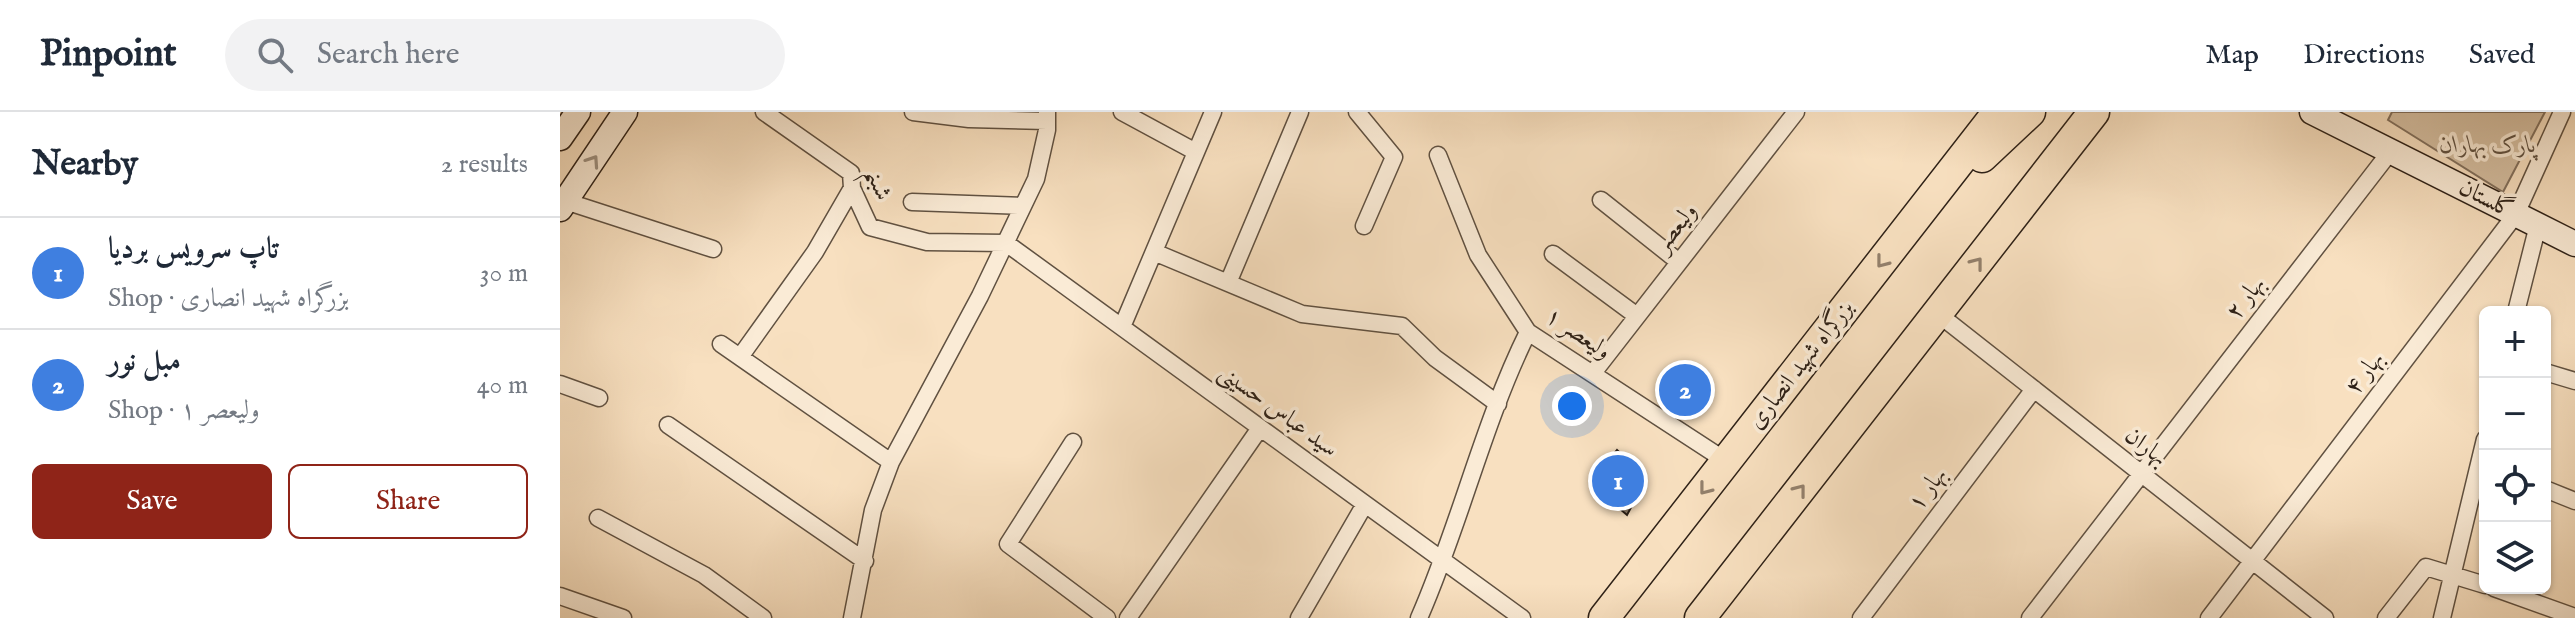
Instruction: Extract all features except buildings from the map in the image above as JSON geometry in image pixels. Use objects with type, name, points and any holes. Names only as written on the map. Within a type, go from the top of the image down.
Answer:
[{"type":"highway","name":"بزرگراه شهید انصاری","points":[[1604,618],[1998,112]]},
{"type":"highway","points":[[1914,221],[2030,112]]},
{"type":"highway","points":[[1700,618],[2094,112]]},
{"type":"main road","points":[[560,138],[578,112]]},
{"type":"main road","points":[[563,205],[625,112]]},
{"type":"main road","name":"گلستان","points":[[2312,112],[2575,244]]},
{"type":"street","name":"شبنم","points":[[764,112],[851,173],[852,188],[870,227],[927,242],[1006,243]]},
{"type":"street","points":[[852,618],[873,510],[891,462],[1006,243],[1036,179],[1047,116],[969,119],[913,112]]},
{"type":"street","points":[[1122,112],[1196,152]]},
{"type":"street","points":[[1122,327],[1213,112]]},
{"type":"street","points":[[1228,283],[1300,112]]},
{"type":"street","points":[[1357,112],[1394,157],[1364,226]]},
{"type":"street","name":"بهار ۴","points":[[2209,618],[2516,214],[2562,112]]},
{"type":"street","name":"ولیعصر","points":[[1593,373],[1790,114]]},
{"type":"street","name":"بهار ۲","points":[[2030,618],[2390,152]]},
{"type":"street","name":"ولیعصر ۱","points":[[1438,155],[1478,255],[1528,332],[1726,461]]},
{"type":"street","points":[[740,357],[815,252],[852,188]]},
{"type":"street","points":[[1601,200],[1679,262]]},
{"type":"street","points":[[912,202],[1023,206]]},
{"type":"street","points":[[563,205],[713,249]]},
{"type":"street","points":[[2518,306],[2538,225]]},
{"type":"street","name":"سید عباس حسینی","points":[[1006,243],[1522,618]]},
{"type":"street","points":[[1154,252],[1302,314],[1402,326],[1435,358],[1498,404]]},
{"type":"street","points":[[1553,254],[1637,316]]},
{"type":"street","name":"بهاران","points":[[1937,313],[2325,618]]},
{"type":"street","points":[[1419,618],[1444,561],[1498,404],[1528,332]]},
{"type":"street","points":[[721,344],[891,462]]},
{"type":"street","points":[[2551,374],[2575,381]]},
{"type":"street","points":[[560,384],[599,398]]},
{"type":"street","name":"بهار ۱","points":[[1861,618],[2034,389]]},
{"type":"street","points":[[668,425],[865,561]]},
{"type":"street","points":[[1128,618],[1260,428]]},
{"type":"street","points":[[1073,442],[1008,544],[1107,618]]},
{"type":"street","points":[[2442,618],[2479,476]]},
{"type":"street","points":[[2551,491],[2575,501]]},
{"type":"street","points":[[1299,618],[1365,504]]},
{"type":"street","points":[[598,518],[704,575],[763,618]]},
{"type":"street","points":[[2386,618],[2426,567],[2479,583]]},
{"type":"street","points":[[2511,594],[2575,617]]},
{"type":"street","points":[[560,596],[623,618]]},
{"type":"green space","name":"پارک بهاران","points":[[2392,112],[2545,112],[2503,192],[2388,120]]},
{"type":"place","name":"مبل نور","points":[[1685,390]]},
{"type":"place","name":"تاپ سرویس بردیا","points":[[1618,481]]}]
